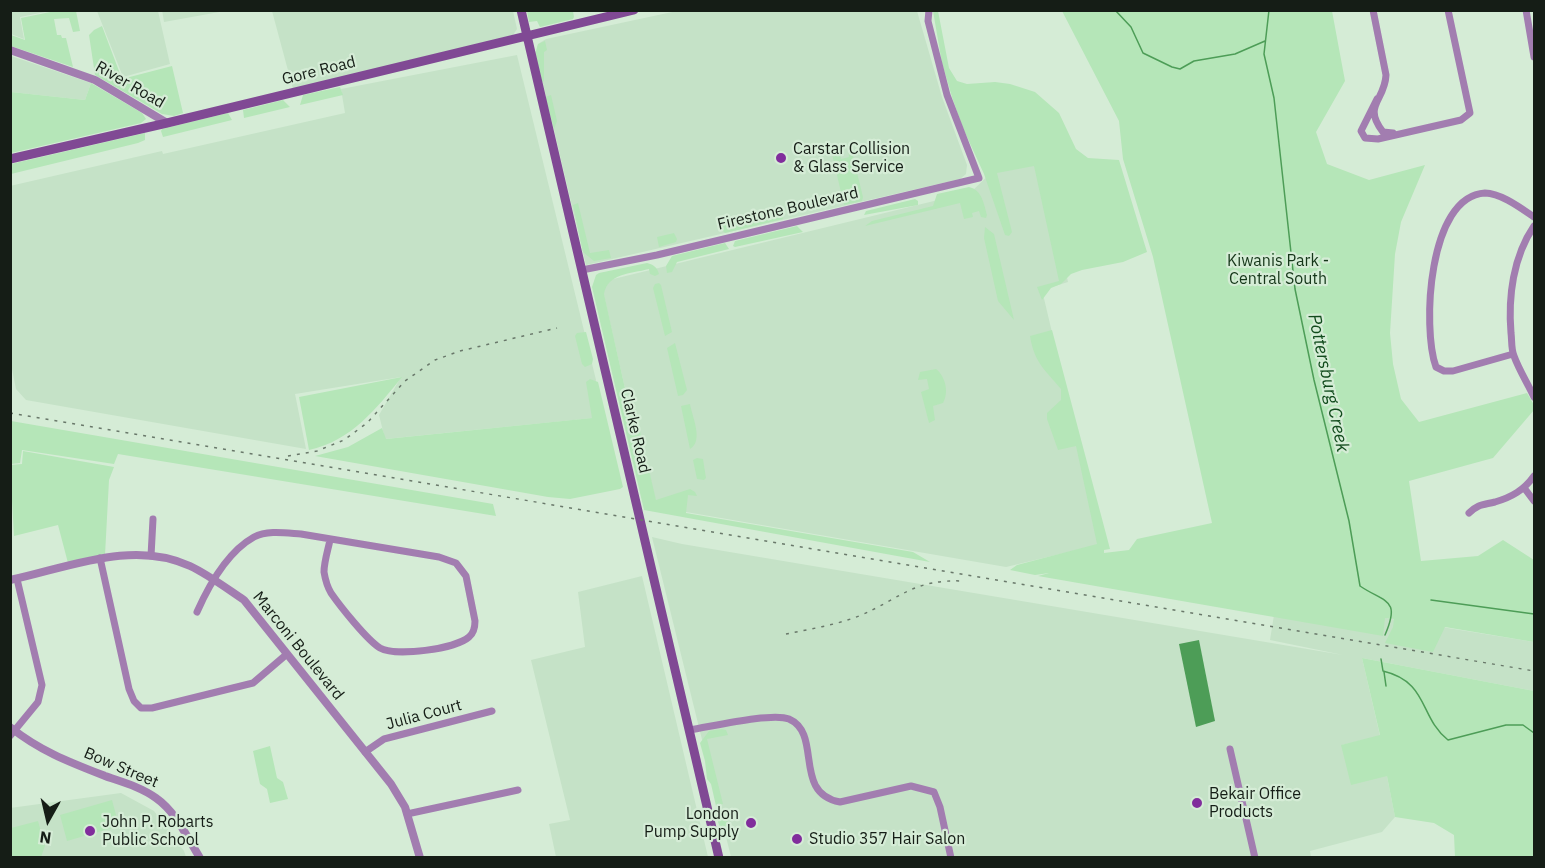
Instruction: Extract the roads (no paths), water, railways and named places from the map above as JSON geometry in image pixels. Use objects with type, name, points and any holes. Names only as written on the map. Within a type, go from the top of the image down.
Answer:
[{"type":"main road","name":"Clarke Road","points":[[521,10],[719,858]]},
{"type":"main road","name":"Gore Road","points":[[10,159],[634,10]]},
{"type":"street","name":"Firestone Boulevard","points":[[582,270],[657,255],[979,178],[947,95],[928,21],[921,10]]},
{"type":"street","name":"Firestone Boulevard","points":[[928,21],[929,10]]},
{"type":"street","points":[[1373,10],[1386,84],[1361,131],[1365,138],[1378,139],[1461,120],[1470,113],[1448,10]]},
{"type":"street","points":[[1526,10],[1534,57]]},
{"type":"street","name":"River Road","points":[[10,50],[95,80],[166,123]]},
{"type":"street","points":[[1377,99],[1373,114],[1376,122],[1383,132],[1396,134]]},
{"type":"street","points":[[1513,354],[1453,371],[1444,371],[1436,367],[1432,356],[1429,327],[1431,287],[1439,246],[1449,218],[1466,199],[1486,193],[1509,200],[1534,217]]},
{"type":"street","points":[[1534,226],[1519,259],[1511,290],[1513,354],[1534,397]]},
{"type":"street","points":[[1469,513],[1477,504],[1493,502],[1525,489],[1534,476]]},
{"type":"street","points":[[1525,489],[1534,501]]},
{"type":"street","points":[[151,556],[153,519]]},
{"type":"street","points":[[197,612],[214,579],[235,552],[255,537],[279,533],[301,534],[439,557],[456,563],[466,576],[475,621],[475,628],[471,636],[462,641],[424,651],[399,653],[380,648],[365,634],[330,591],[324,571],[330,540]]},
{"type":"street","name":"Marconi Boulevard","points":[[14,580],[100,558],[122,555],[151,556],[188,565],[214,579],[244,600],[391,784],[407,814],[420,858]]},
{"type":"street","points":[[100,558],[129,689],[141,708],[152,708],[253,683],[287,654]]},
{"type":"street","points":[[12,731],[38,702],[42,685],[14,580]]},
{"type":"street","name":"Julia Court","points":[[366,752],[384,738],[492,711]]},
{"type":"street","points":[[689,730],[774,717],[790,719],[802,730],[816,789],[829,800],[840,802],[910,786],[934,792],[940,807],[951,858]]},
{"type":"street","name":"Bow Street","points":[[12,731],[59,757],[157,798],[172,814],[200,858]]},
{"type":"street","points":[[1230,749],[1255,858]]},
{"type":"street","points":[[407,814],[518,790]]},
{"type":"waterway","points":[[1115,10],[1131,27],[1143,53],[1180,69],[1194,61],[1235,54],[1265,41]]},
{"type":"waterway","name":"Pottersburg Creek","points":[[1269,10],[1264,54],[1274,98],[1295,289],[1314,380],[1349,521],[1360,586],[1383,599],[1391,608],[1390,623],[1385,635]]},
{"type":"waterway","points":[[1431,600],[1534,614]]},
{"type":"waterway","name":"Pottersburg Creek","points":[[1381,659],[1383,671],[1398,676],[1408,683],[1422,701],[1439,731],[1448,740],[1506,725],[1523,725],[1534,733]]},
{"type":"waterway","points":[[1384,672],[1386,686]]},
{"type":"railway","points":[[288,456],[317,451],[344,440],[367,423],[405,381],[435,360],[460,351],[557,328]]},
{"type":"railway","points":[[10,413],[1534,671]]},
{"type":"railway","points":[[786,634],[859,616],[907,591],[931,583],[963,581]]},
{"type":"place","name":"Carstar Collision & Glass Service","points":[[781,158]]},
{"type":"place","name":"Bekair Office Products","points":[[1197,803]]},
{"type":"place","name":"London Pump Supply","points":[[751,823]]},
{"type":"place","name":"John P. Robarts Public School","points":[[90,831]]},
{"type":"place","name":"Studio 357 Hair Salon","points":[[797,839]]},
{"type":"park label","name":"Kiwanis Park - Central South","points":[[1278,270]]}]
